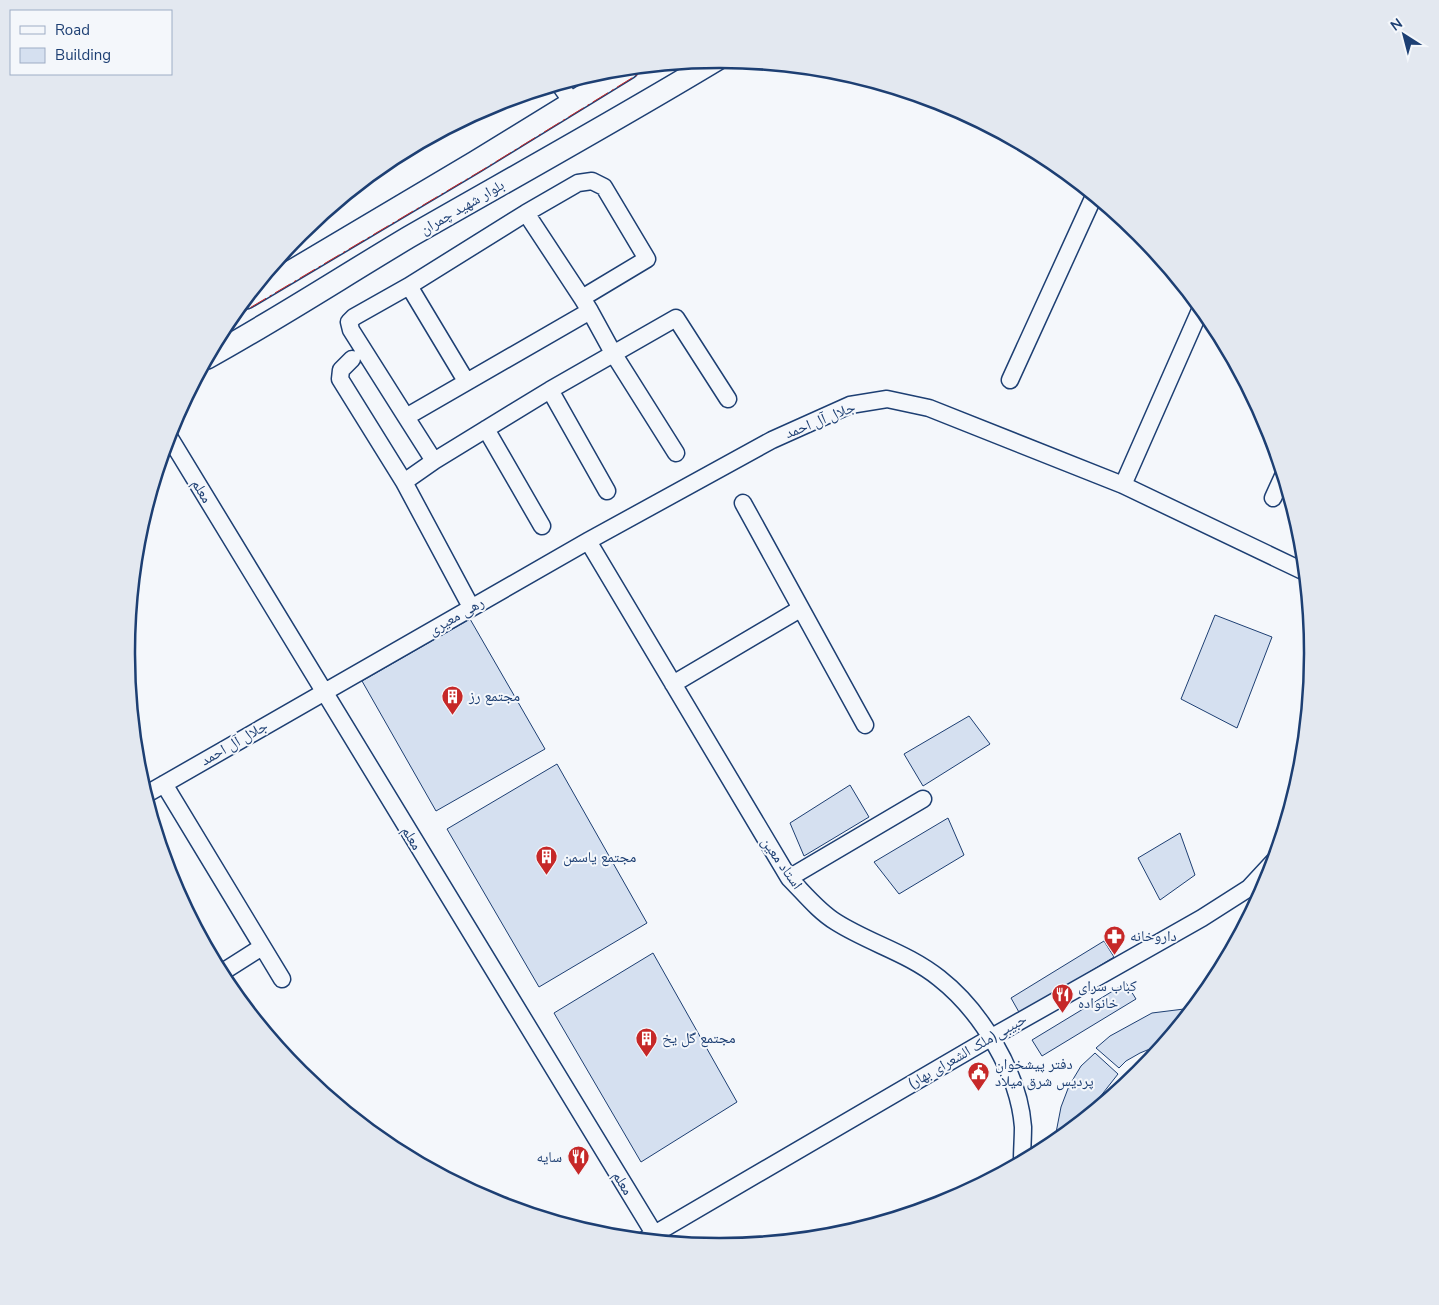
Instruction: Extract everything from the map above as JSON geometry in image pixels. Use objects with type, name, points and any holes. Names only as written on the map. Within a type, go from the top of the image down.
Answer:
[{"type":"main road","name":"بلوار شهید چمران","points":[[218,352],[257,331],[408,238],[702,68]]},
{"type":"main road","name":"بلوار شهید چمران","points":[[261,289],[475,162],[612,78]]},
{"type":"street","points":[[562,89],[572,102]]},
{"type":"street","points":[[406,417],[586,304],[647,259],[604,188],[592,180],[578,183],[409,286],[354,316],[349,322],[351,330],[406,417],[434,460]]},
{"type":"street","points":[[1010,380],[1092,201]]},
{"type":"street","points":[[526,213],[586,304],[676,454]]},
{"type":"street","points":[[409,286],[466,381]]},
{"type":"street","points":[[1123,485],[1198,315]]},
{"type":"street","points":[[404,482],[434,460],[550,390],[676,318],[728,399]]},
{"type":"street","points":[[352,359],[341,370],[340,379],[404,482],[471,607]]},
{"type":"street","points":[[550,390],[607,491]]},
{"type":"street","name":"جلال آل احمد","points":[[588,540],[772,440],[850,404],[887,399],[929,408],[1123,485],[1298,569]]},
{"type":"street","points":[[486,429],[542,526]]},
{"type":"street","name":"معلم","points":[[173,444],[650,1233]]},
{"type":"street","points":[[1273,498],[1279,484]]},
{"type":"street","points":[[743,503],[865,725]]},
{"type":"street","name":"رهی معیری","points":[[323,692],[588,540]]},
{"type":"street","name":"استاد معین","points":[[588,540],[789,878],[835,922],[890,948],[939,978],[969,1007],[992,1037],[1016,1094],[1023,1126],[1022,1153]]},
{"type":"street","points":[[672,684],[800,609]]},
{"type":"street","name":"جلال آل احمد","points":[[151,791],[323,692]]},
{"type":"street","points":[[164,784],[282,980]]},
{"type":"street","points":[[789,878],[923,799]]},
{"type":"street","name":"حبیبی(ملک الشعرای بهار)","points":[[660,1234],[992,1037],[1202,918],[1249,888],[1260,876]]},
{"type":"street","points":[[227,969],[262,947]]},
{"type":"building","points":[[1215,615],[1272,637],[1237,728],[1181,699]]},
{"type":"building","name":"مجتمع رز","points":[[470,619],[545,749],[436,811],[362,681]]},
{"type":"building","points":[[969,716],[990,744],[923,786],[904,754]]},
{"type":"building","name":"مجتمع یاسمن","points":[[557,764],[647,923],[539,987],[447,829]]},
{"type":"building","points":[[850,785],[869,817],[804,856],[790,823]]},
{"type":"building","points":[[948,818],[964,855],[899,894],[874,862]]},
{"type":"building","points":[[1180,833],[1195,875],[1160,900],[1138,858]]},
{"type":"building","points":[[1104,941],[1114,957],[1020,1014],[1011,998]]},
{"type":"building","name":"مجتمع گل یخ","points":[[653,953],[737,1102],[641,1162],[554,1013]]},
{"type":"building","points":[[1126,983],[1136,999],[1042,1056],[1032,1040]]},
{"type":"building","points":[[1184,1009],[1148,1050],[1126,1061],[1119,1068],[1096,1048],[1110,1036],[1152,1013]]},
{"type":"building","points":[[1095,1053],[1118,1074],[1101,1095],[1056,1131],[1061,1107],[1069,1086],[1081,1066]]},
{"type":"power","points":[[244,311],[484,169],[639,74]]},
{"type":"place","name":"مجتمع رز","points":[[453,715]]},
{"type":"place","name":"مجتمع یاسمن","points":[[547,876]]},
{"type":"place","name":"داروخانه","points":[[1114,955]]},
{"type":"place","name":"کباب سرای خانواده","points":[[1062,1014]]},
{"type":"place","name":"مجتمع گل یخ","points":[[646,1057]]},
{"type":"place","name":"دفتر پیشخوان پردیس شرق میلاد","points":[[979,1092]]},
{"type":"place","name":"سایه","points":[[578,1176]]}]
